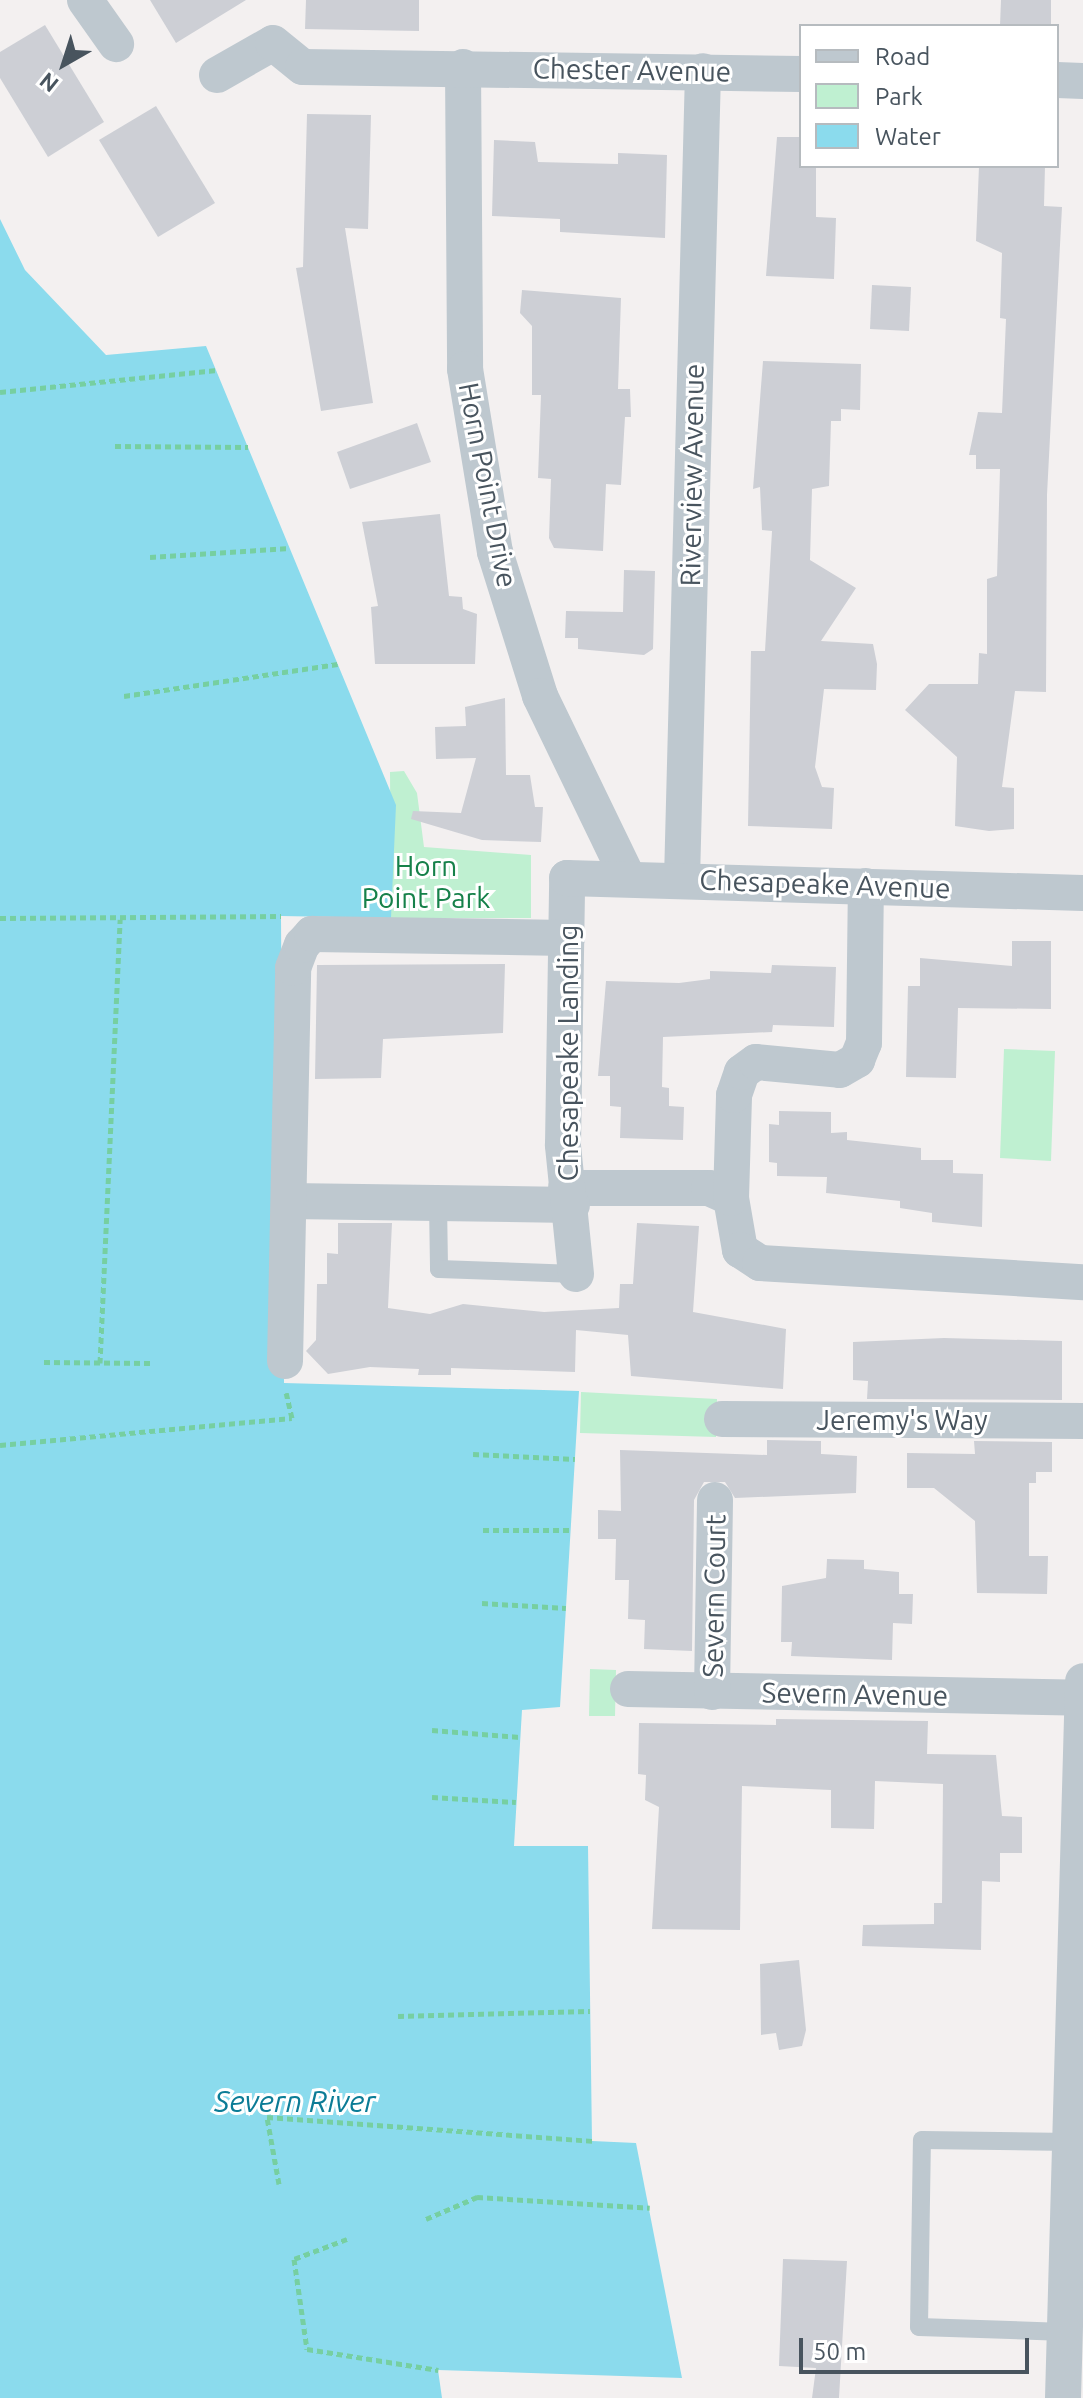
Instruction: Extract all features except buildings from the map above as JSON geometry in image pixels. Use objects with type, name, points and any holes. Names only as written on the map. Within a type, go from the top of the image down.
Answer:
[{"type":"street","points":[[85,0],[116,44]]},
{"type":"street","name":"Chester Avenue","points":[[217,75],[273,43],[303,67],[799,74]]},
{"type":"street","name":"Horn Point Drive","points":[[463,67],[465,369],[495,552],[540,696],[628,878]]},
{"type":"street","name":"Riverview Avenue","points":[[682,879],[703,71]]},
{"type":"street","points":[[1059,80],[1083,81]]},
{"type":"street","name":"Chesapeake Avenue","points":[[567,878],[1083,893]]},
{"type":"street","name":"Chesapeake Landing","points":[[567,878],[569,1196],[576,1274]]},
{"type":"street","points":[[866,886],[864,1043],[857,1060],[840,1070],[756,1062],[742,1072],[734,1095],[731,1198],[740,1250],[760,1263],[1083,1282]]},
{"type":"street","points":[[285,1372],[293,968],[312,934],[567,938]]},
{"type":"street","points":[[289,1201],[438,1203],[709,1188],[731,1198]]},
{"type":"street","name":"Jeremy's Way","points":[[722,1419],[1083,1421]]},
{"type":"street","name":"Severn Court","points":[[712,1692],[715,1500]]},
{"type":"street","points":[[1063,2398],[1077,2179],[1072,2142],[1080,1930],[1083,1681]]},
{"type":"street","name":"Severn Avenue","points":[[628,1689],[1083,1698]]},
{"type":"lane","points":[[438,1203],[439,1269],[576,1274]]},
{"type":"lane","points":[[1065,2332],[919,2327],[922,2140],[1072,2142]]},
{"type":"path","points":[[0,392],[217,370]]},
{"type":"path","points":[[115,446],[248,447]]},
{"type":"path","points":[[150,557],[290,548]]},
{"type":"path","points":[[124,696],[338,664]]},
{"type":"path","points":[[0,918],[281,916]]},
{"type":"path","points":[[100,1363],[120,919]]},
{"type":"path","points":[[44,1362],[150,1363]]},
{"type":"path","points":[[0,1445],[292,1418],[285,1372]]},
{"type":"path","points":[[473,1454],[575,1459]]},
{"type":"path","points":[[483,1530],[571,1530]]},
{"type":"path","points":[[482,1603],[566,1608]]},
{"type":"path","points":[[432,1730],[520,1737]]},
{"type":"path","points":[[432,1797],[516,1802]]},
{"type":"path","points":[[398,2016],[590,2011]]},
{"type":"path","points":[[279,2184],[267,2117],[592,2141]]},
{"type":"path","points":[[426,2219],[477,2197],[650,2208]]},
{"type":"path","points":[[347,2239],[294,2259],[307,2349],[438,2370]]},
{"type":"green space","name":"Horn Point Park","points":[[404,771],[417,793],[424,847],[531,855],[531,918],[391,918],[390,772]]},
{"type":"green space","points":[[1004,1049],[1055,1051],[1051,1161],[1000,1158]]},
{"type":"green space","points":[[581,1392],[717,1399],[716,1437],[580,1433]]},
{"type":"green space","points":[[590,1669],[616,1670],[615,1716],[589,1716]]},
{"type":"water","name":"Severn River","points":[[0,219],[25,270],[106,355],[206,346],[396,805],[391,918],[281,916],[284,1383],[579,1391],[560,1707],[522,1710],[514,1846],[588,1846],[592,2141],[636,2143],[682,2378],[438,2370],[442,2398],[0,2398]]}]
